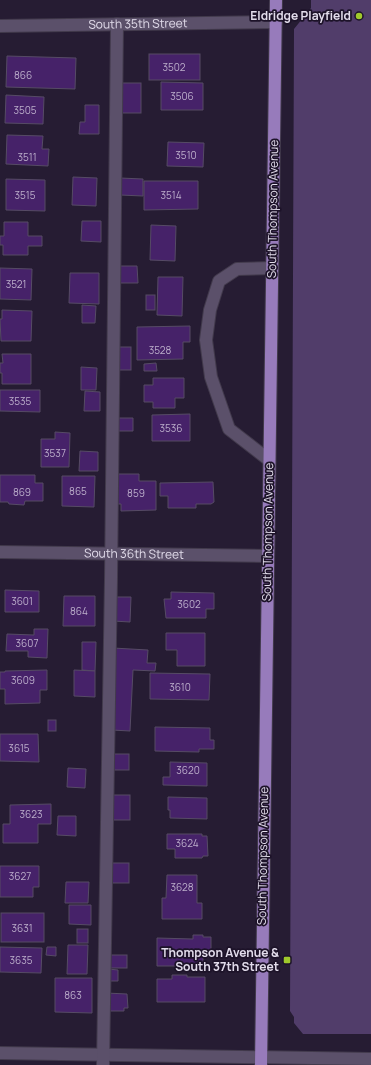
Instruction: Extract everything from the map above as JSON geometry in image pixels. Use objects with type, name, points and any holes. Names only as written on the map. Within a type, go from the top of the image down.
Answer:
[{"type":"main road","name":"South Thompson Avenue","points":[[261,1061],[276,0]]},
{"type":"street","name":"South 35th Street","points":[[0,26],[276,22]]},
{"type":"street","points":[[103,1060],[117,24]]},
{"type":"street","points":[[269,460],[229,429],[211,377],[206,340],[210,310],[219,281],[237,269],[272,268]]},
{"type":"street","name":"South 36th Street","points":[[0,552],[267,556]]},
{"type":"street","points":[[0,1053],[103,1060],[261,1061],[371,1059]]},
{"type":"shaded area","points":[[311,0],[371,0],[371,1034],[303,1034],[294,1023],[294,1017],[290,1011],[294,29],[311,8]]},
{"type":"building","points":[[149,54],[200,54],[200,80],[149,80]]},
{"type":"building","points":[[7,56],[76,58],[75,89],[6,87]]},
{"type":"building","points":[[161,82],[203,83],[203,110],[161,110]]},
{"type":"building","points":[[118,83],[141,83],[141,113],[118,113]]},
{"type":"building","points":[[6,95],[44,97],[43,124],[5,123]]},
{"type":"building","points":[[85,105],[99,105],[99,134],[79,134],[80,122],[85,122]]},
{"type":"building","points":[[7,135],[43,136],[42,149],[49,149],[48,166],[6,164]]},
{"type":"building","points":[[168,142],[204,143],[203,167],[167,166]]},
{"type":"building","points":[[73,177],[97,178],[96,206],[72,205]]},
{"type":"building","points":[[120,178],[143,179],[143,196],[120,195]]},
{"type":"building","points":[[6,179],[45,180],[45,211],[6,210]]},
{"type":"building","points":[[144,181],[198,181],[198,209],[144,210]]},
{"type":"building","points":[[82,221],[101,221],[101,242],[81,241]]},
{"type":"building","points":[[4,222],[28,222],[28,236],[42,236],[42,246],[28,246],[28,255],[3,255],[3,245],[0,245],[0,236],[4,236]]},
{"type":"building","points":[[151,225],[176,226],[175,261],[150,260]]},
{"type":"building","points":[[115,266],[137,266],[138,283],[115,283]]},
{"type":"building","points":[[0,268],[32,269],[31,300],[0,299]]},
{"type":"building","points":[[70,273],[99,273],[99,304],[69,303]]},
{"type":"building","points":[[158,277],[183,277],[182,316],[157,315]]},
{"type":"building","points":[[146,295],[155,295],[155,310],[146,310]]},
{"type":"building","points":[[82,305],[96,306],[95,323],[82,323]]},
{"type":"building","points":[[2,310],[32,311],[31,341],[1,341],[0,319],[2,319]]},
{"type":"building","points":[[190,326],[190,342],[183,342],[183,359],[137,360],[137,327]]},
{"type":"building","points":[[114,347],[131,347],[131,370],[114,370]]},
{"type":"building","points":[[2,354],[31,354],[31,384],[2,384],[0,363],[3,363]]},
{"type":"building","points":[[156,363],[157,371],[144,371],[144,364]]},
{"type":"building","points":[[81,367],[97,368],[96,390],[81,390]]},
{"type":"building","points":[[153,378],[184,378],[184,398],[175,398],[175,408],[153,408],[153,402],[144,402],[144,385],[153,385]]},
{"type":"building","points":[[0,390],[40,390],[40,412],[0,411]]},
{"type":"building","points":[[85,391],[100,392],[100,411],[84,411]]},
{"type":"building","points":[[190,414],[190,441],[152,441],[152,415]]},
{"type":"building","points":[[115,418],[133,418],[133,431],[116,431]]},
{"type":"building","points":[[55,432],[70,433],[69,467],[41,467],[41,439],[55,439]]},
{"type":"building","points":[[80,451],[98,452],[98,471],[79,471]]},
{"type":"building","points":[[115,474],[139,474],[139,481],[156,481],[156,510],[121,511],[121,504],[116,504]]},
{"type":"building","points":[[0,475],[35,475],[35,483],[43,483],[43,501],[25,501],[24,505],[0,502]]},
{"type":"building","points":[[62,476],[95,476],[94,507],[62,506]]},
{"type":"building","points":[[213,482],[214,502],[211,504],[196,504],[196,508],[168,508],[168,496],[160,496],[160,483]]},
{"type":"building","points":[[5,590],[39,591],[39,612],[5,612]]},
{"type":"building","points":[[171,592],[214,593],[214,609],[206,609],[206,618],[166,618],[164,599],[171,599]]},
{"type":"building","points":[[64,596],[95,596],[95,626],[63,626]]},
{"type":"building","points":[[114,597],[131,597],[130,622],[113,621]]},
{"type":"building","points":[[34,629],[48,629],[47,658],[28,657],[28,651],[6,651],[7,634],[34,635]]},
{"type":"building","points":[[166,633],[205,633],[205,666],[177,666],[177,650],[166,650]]},
{"type":"building","points":[[82,642],[96,642],[95,671],[82,670]]},
{"type":"building","points":[[113,648],[148,650],[147,663],[156,663],[155,671],[133,670],[130,731],[112,730]]},
{"type":"building","points":[[47,670],[47,690],[40,690],[40,703],[5,704],[5,689],[0,689],[0,672]]},
{"type":"building","points":[[74,670],[95,671],[95,697],[74,696]]},
{"type":"building","points":[[150,673],[210,674],[209,700],[150,699]]},
{"type":"building","points":[[48,720],[56,720],[56,731],[48,731]]},
{"type":"building","points":[[155,727],[210,728],[210,740],[214,740],[214,749],[199,749],[199,752],[155,751]]},
{"type":"building","points":[[0,734],[38,734],[39,762],[0,761]]},
{"type":"building","points":[[110,754],[129,754],[129,770],[110,770]]},
{"type":"building","points":[[170,762],[207,763],[207,786],[163,785],[163,777],[170,777]]},
{"type":"building","points":[[68,768],[86,769],[85,788],[67,787]]},
{"type":"building","points":[[111,795],[130,795],[130,820],[111,820]]},
{"type":"building","points":[[168,797],[207,798],[207,819],[170,818],[170,810],[168,810]]},
{"type":"building","points":[[51,804],[51,824],[38,824],[38,843],[3,843],[3,824],[10,824],[10,805]]},
{"type":"building","points":[[58,816],[76,816],[76,836],[57,835]]},
{"type":"building","points":[[167,834],[202,834],[202,836],[207,836],[208,856],[203,856],[202,858],[175,858],[175,849],[167,849]]},
{"type":"building","points":[[110,863],[129,863],[129,883],[110,883]]},
{"type":"building","points":[[0,866],[39,866],[39,887],[33,887],[33,897],[0,897]]},
{"type":"building","points":[[167,875],[197,875],[197,903],[202,903],[202,919],[162,919],[162,898],[166,898]]},
{"type":"building","points":[[66,882],[89,882],[88,903],[65,903]]},
{"type":"building","points":[[69,905],[91,905],[91,925],[69,924]]},
{"type":"building","points":[[1,913],[44,913],[44,942],[1,942]]},
{"type":"building","points":[[77,929],[88,929],[88,943],[77,943]]},
{"type":"building","points":[[193,935],[211,937],[211,957],[203,957],[203,966],[157,966],[157,938],[193,939]]},
{"type":"building","points":[[68,945],[88,945],[87,974],[67,974]]},
{"type":"building","points":[[0,947],[42,948],[41,973],[0,972]]},
{"type":"building","points":[[47,947],[56,947],[56,956],[46,955]]},
{"type":"building","points":[[109,955],[127,955],[127,968],[109,968]]},
{"type":"building","points":[[108,969],[118,970],[118,981],[108,981]]},
{"type":"building","points":[[172,975],[205,977],[205,1002],[157,1002],[157,979],[172,979]]},
{"type":"building","points":[[55,978],[92,978],[92,1013],[55,1012]]},
{"type":"building","points":[[106,993],[127,994],[128,1008],[124,1008],[124,1011],[106,1011]]},
{"type":"place","name":"Eldridge Playfield","points":[[359,16]]},
{"type":"place","name":"Thompson Avenue & South 37th Street","points":[[287,960]]}]
